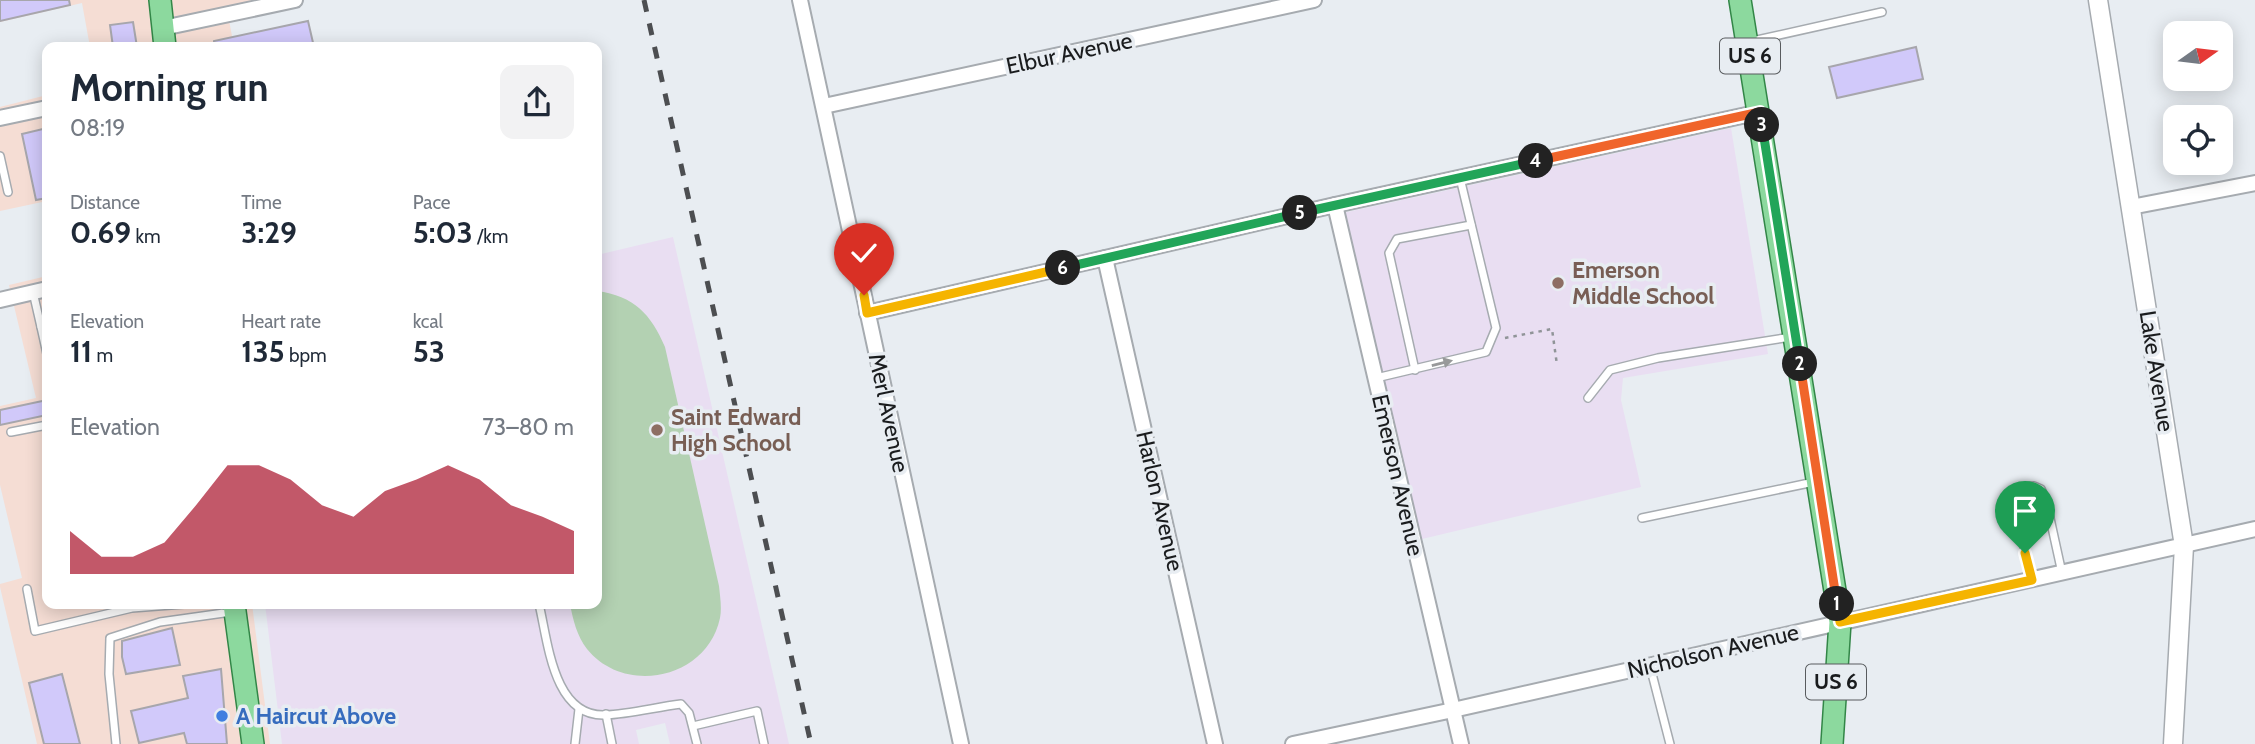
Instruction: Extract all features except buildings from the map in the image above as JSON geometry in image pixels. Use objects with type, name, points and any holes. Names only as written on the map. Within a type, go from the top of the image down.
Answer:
[{"type":"main road","points":[[160,0],[164,38]]},
{"type":"main road","name":"US 6","points":[[1741,0],[1840,622],[1832,744]]},
{"type":"main road","points":[[235,609],[253,744]]},
{"type":"street","points":[[164,38],[233,6],[295,0]]},
{"type":"street","name":"Merl Avenue","points":[[800,0],[961,744]]},
{"type":"street","name":"Elbur Avenue","points":[[824,106],[1314,0]]},
{"type":"street","name":"Lake Avenue","points":[[2098,0],[2184,546],[2174,744]]},
{"type":"street","points":[[0,118],[42,109]]},
{"type":"street","points":[[867,313],[1335,205],[1760,112]]},
{"type":"street","points":[[2131,207],[2255,183]]},
{"type":"street","name":"Emerson Avenue","points":[[1335,205],[1461,744]]},
{"type":"street","name":"Harlon Avenue","points":[[1105,258],[1215,744]]},
{"type":"street","points":[[0,300],[40,291]]},
{"type":"street","name":"Nicholson Avenue","points":[[1293,744],[2255,529]]},
{"type":"lane","points":[[1748,42],[1881,12]]},
{"type":"lane","points":[[0,156],[8,191]]},
{"type":"lane","points":[[1375,379],[1486,352],[1496,328],[1460,178]]},
{"type":"lane","points":[[1415,370],[1389,253],[1397,239],[1471,225]]},
{"type":"lane","points":[[40,291],[42,308]]},
{"type":"lane","points":[[1588,398],[1610,370],[1658,358],[1795,336]]},
{"type":"lane","points":[[11,432],[42,426]]},
{"type":"lane","points":[[1642,518],[1818,481]]},
{"type":"lane","points":[[2032,580],[2015,511],[2016,499],[2025,487],[2034,486],[2041,489],[2046,500],[2062,573]]},
{"type":"lane","points":[[27,589],[35,631],[128,609]]},
{"type":"lane","points":[[116,744],[108,674],[110,638],[160,622],[225,609]]},
{"type":"lane","points":[[540,609],[557,680],[579,709],[606,714],[681,704],[689,713],[697,744]]},
{"type":"lane","points":[[1650,665],[1671,744]]},
{"type":"lane","points":[[575,744],[579,709]]},
{"type":"lane","points":[[693,726],[757,711],[764,744]]},
{"type":"lane","points":[[606,714],[612,744]]},
{"type":"path","points":[[1502,338],[1552,330],[1557,365]]},
{"type":"shaded area","points":[[0,0],[281,0],[229,20],[233,42],[89,42],[82,3],[0,22]]},
{"type":"shaded area","points":[[42,96],[42,202],[0,211],[0,107]]},
{"type":"shaded area","name":"Emerson Middle School","points":[[1731,128],[1768,354],[1623,378],[1621,400],[1641,487],[1422,539],[1343,213]]},
{"type":"shaded area","name":"Saint Edward High School","points":[[673,237],[789,744],[670,744],[665,723],[636,730],[639,744],[282,744],[266,609],[602,609],[602,254]]},
{"type":"shaded area","points":[[42,277],[42,609],[253,609],[270,744],[37,744],[0,587],[0,584],[22,578],[0,485],[0,406],[36,398],[9,285]]},
{"type":"green space","points":[[602,292],[621,297],[640,308],[654,325],[665,347],[719,586],[721,614],[712,639],[699,655],[682,667],[663,674],[642,676],[622,673],[603,664],[587,649],[574,622],[571,609],[602,609]]},
{"type":"railway","points":[[644,0],[811,744]]},
{"type":"place","name":"Emerson Middle School","points":[[1558,283]]},
{"type":"place","name":"Saint Edward High School","points":[[657,430]]},
{"type":"place","name":"A Haircut Above","points":[[222,716]]},
{"type":"route","points":[[864,295],[867,313],[1335,205],[1760,112],[1840,622],[2032,580],[2025,553]]}]
